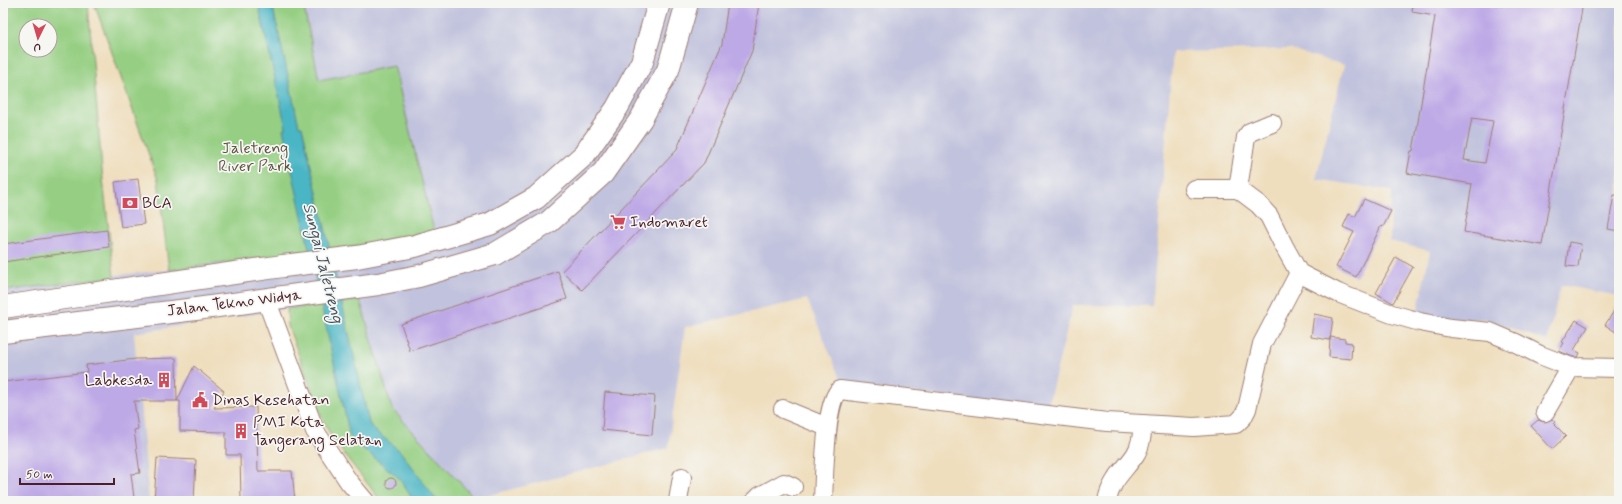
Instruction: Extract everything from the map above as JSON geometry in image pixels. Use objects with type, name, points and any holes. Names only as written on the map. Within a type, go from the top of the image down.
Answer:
[{"type":"main road","name":"Jalan Tekno Widya","points":[[3,306],[283,266],[357,257],[415,246],[490,224],[536,198],[584,155],[617,108],[642,62],[659,3]]},
{"type":"main road","name":"Jalan Tekno Widya","points":[[3,332],[196,309],[358,287],[419,276],[495,254],[549,222],[603,173],[641,119],[668,70],[687,3]]},
{"type":"street","points":[[1238,189],[1246,137],[1250,132],[1272,123]]},
{"type":"street","points":[[1194,189],[1238,189],[1258,204],[1269,216],[1299,272],[1338,293],[1392,314],[1451,328],[1490,332],[1540,355],[1571,367],[1619,368]]},
{"type":"street","points":[[823,501],[827,427],[835,393],[840,390],[1107,422],[1194,427],[1236,424],[1246,409],[1262,344],[1299,272]]},
{"type":"street","points":[[266,299],[315,431],[349,482],[365,501]]},
{"type":"street","points":[[1545,412],[1571,367]]},
{"type":"street","points":[[783,409],[827,427]]},
{"type":"street","points":[[1107,501],[1116,478],[1136,455],[1140,446],[1143,424]]},
{"type":"street","points":[[678,501],[682,477]]},
{"type":"street","points":[[755,501],[760,496],[784,483],[793,487]]},
{"type":"shaded area","points":[[303,3],[1619,3],[1619,296],[1561,285],[1547,341],[1486,319],[1416,319],[1430,251],[1390,241],[1392,191],[1316,179],[1344,65],[1290,49],[1173,52],[1152,306],[1073,305],[1047,408],[843,385],[807,299],[685,327],[668,448],[475,499],[392,409],[360,300],[287,309],[134,333],[149,501],[3,501],[3,286],[169,270],[360,246],[319,80]]},
{"type":"green space","points":[[3,3],[88,3],[102,170],[114,277],[3,291]]},
{"type":"green space","name":"Jaletreng River Park","points":[[94,3],[303,3],[319,80],[394,66],[434,231],[360,246],[169,270],[158,180]]},
{"type":"green space","points":[[360,300],[392,409],[477,501],[381,501],[333,440],[322,418],[288,326],[287,309]]},
{"type":"water","name":"Sungai Jaletreng","points":[[258,3],[272,3],[299,126],[302,126],[369,423],[373,429],[400,451],[437,501],[414,501],[399,478],[350,437],[283,129],[286,128]]},
{"type":"building","points":[[728,3],[759,3],[752,51],[704,163],[582,290],[562,271],[676,151],[722,44]]},
{"type":"building","points":[[1413,3],[1486,3],[1502,6],[1502,3],[1583,3],[1542,245],[1464,232],[1472,184],[1407,173],[1411,151],[1413,151],[1435,16],[1412,12]],"holes":[[[1472,118],[1493,121],[1485,163],[1464,160]]]},
{"type":"building","name":"BCA","points":[[138,179],[144,224],[121,227],[115,182]]},
{"type":"building","points":[[1614,195],[1619,195],[1619,231],[1608,229]]},
{"type":"building","points":[[1364,199],[1391,211],[1383,227],[1381,226],[1356,277],[1336,267],[1354,232],[1343,227],[1349,214],[1355,217]]},
{"type":"building","points":[[107,230],[109,247],[3,262],[3,244]]},
{"type":"building","points":[[1569,242],[1581,244],[1578,267],[1566,266]]},
{"type":"building","points":[[1396,257],[1413,267],[1393,303],[1376,293]]},
{"type":"building","points":[[558,271],[567,299],[410,351],[401,324]]},
{"type":"building","points":[[1619,303],[1619,334],[1605,325]]},
{"type":"building","points":[[1314,314],[1333,318],[1330,340],[1311,337]]},
{"type":"building","points":[[1576,320],[1588,327],[1574,350],[1580,353],[1578,357],[1573,357],[1559,351],[1564,343],[1562,342]]},
{"type":"building","points":[[1330,337],[1345,339],[1345,342],[1352,343],[1351,359],[1329,357]]},
{"type":"building","points":[[176,358],[177,401],[134,401],[138,429],[134,430],[140,473],[131,474],[134,498],[129,498],[129,501],[3,501],[3,382],[87,372],[86,365],[136,359]]},
{"type":"building","points":[[194,366],[224,391],[214,408],[256,407],[258,471],[292,471],[295,501],[241,501],[240,455],[226,455],[226,432],[180,431],[180,401],[177,401]]},
{"type":"building","points":[[605,392],[655,396],[652,435],[602,430]]},
{"type":"building","points":[[1552,419],[1555,422],[1553,423],[1566,436],[1552,449],[1531,426],[1538,420],[1545,422]]},
{"type":"building","points":[[157,458],[196,460],[194,501],[154,501]]},
{"type":"building","points":[[389,478],[393,478],[395,479],[395,487],[389,488],[386,485],[386,481]]},
{"type":"place","name":"BCA","points":[[130,203]]},
{"type":"place","name":"Indomaret","points":[[618,222]]},
{"type":"place","name":"Labkesda","points":[[164,380]]},
{"type":"place","name":"Dinas Kesehatan","points":[[200,400]]},
{"type":"place","name":"PMI Kota Tangerang Selatan","points":[[241,431]]}]
